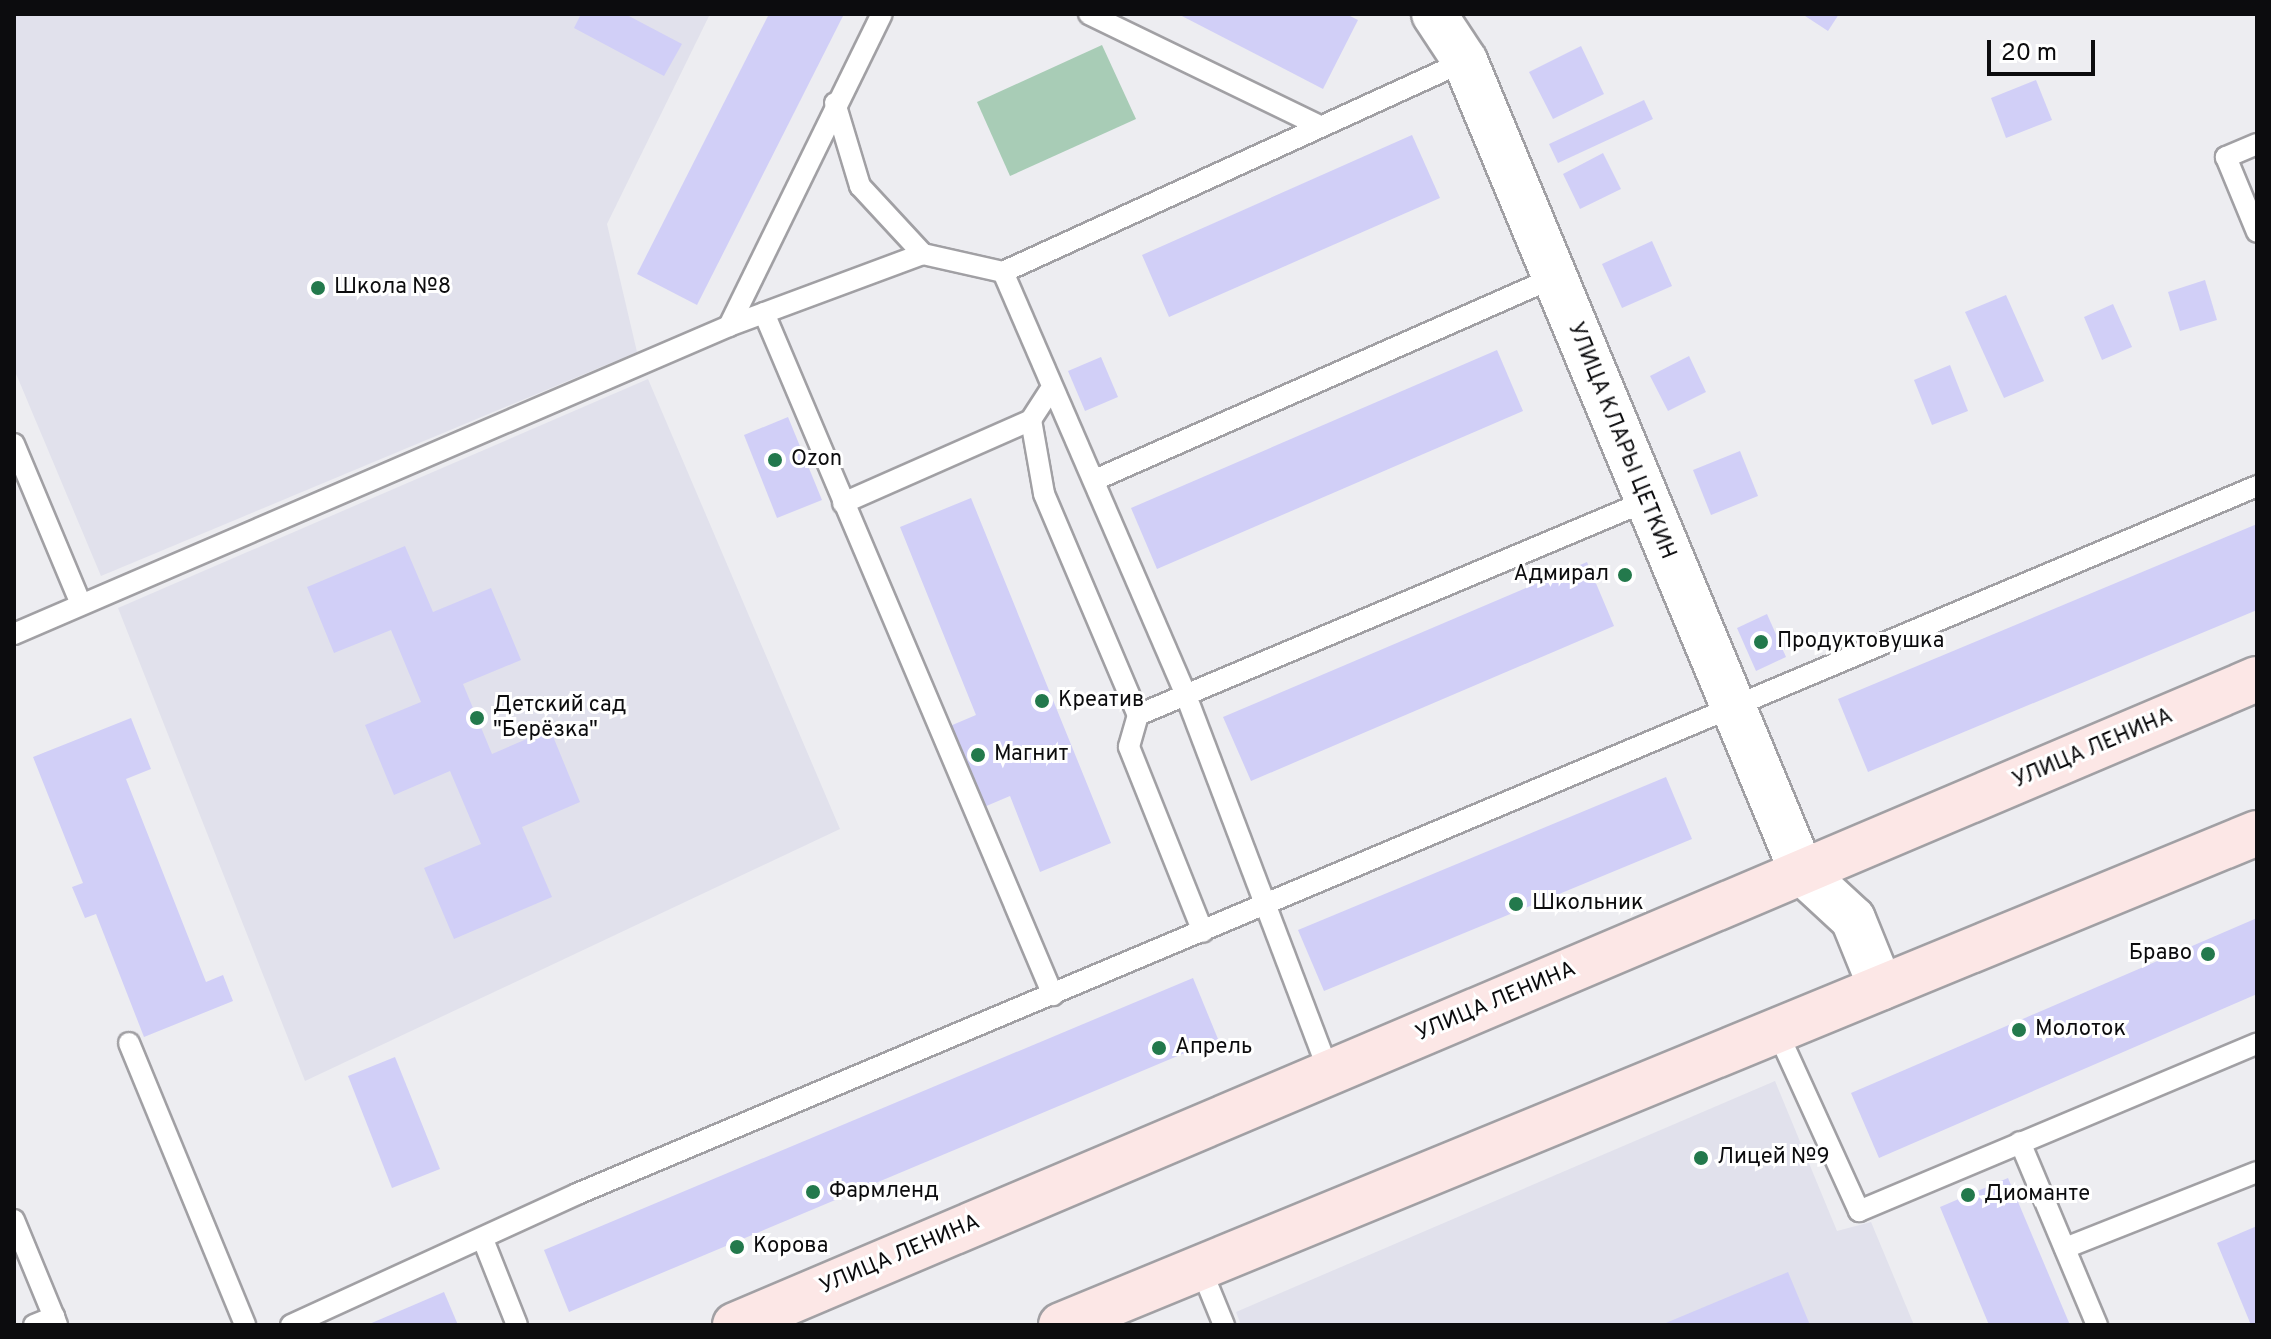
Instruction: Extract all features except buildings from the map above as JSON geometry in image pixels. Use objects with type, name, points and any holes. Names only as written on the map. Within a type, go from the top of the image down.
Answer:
[{"type":"main road","name":"УЛИЦА ЛЕНИНА","points":[[735,1325],[2257,679]]},
{"type":"main road","points":[[1061,1325],[2257,833]]},
{"type":"street","name":"УЛИЦА КЛАРЫ ЦЕТКИН","points":[[1434,14],[1465,61],[1644,502],[1802,872]]},
{"type":"street","points":[[1802,872],[1853,919],[1881,988]]},
{"type":"lane","points":[[729,326],[835,103],[882,14]]},
{"type":"lane","points":[[1089,14],[1318,125]]},
{"type":"lane","points":[[14,634],[80,602],[729,326],[923,254],[1003,272],[1318,125],[1465,61]]},
{"type":"lane","points":[[835,103],[860,186],[923,254]]},
{"type":"lane","points":[[2257,144],[2226,157],[2257,232]]},
{"type":"lane","points":[[1003,272],[1049,392],[1097,479],[1185,693],[1329,1073]]},
{"type":"lane","points":[[1097,479],[1555,277]]},
{"type":"lane","points":[[764,313],[1053,995]]},
{"type":"lane","points":[[843,503],[1031,420],[1049,392]]},
{"type":"lane","points":[[1031,420],[1044,494],[1138,715],[1129,747],[1203,932]]},
{"type":"lane","points":[[14,444],[80,602]]},
{"type":"lane","points":[[291,1325],[484,1242],[577,1194],[1268,906],[2257,486]]},
{"type":"lane","points":[[1138,715],[1644,502]]},
{"type":"lane","points":[[1777,1031],[1859,1211],[2257,1044]]},
{"type":"lane","points":[[129,1043],[245,1325]]},
{"type":"lane","points":[[2020,1142],[2097,1325]]},
{"type":"lane","points":[[2065,1248],[2257,1172]]},
{"type":"lane","points":[[14,1220],[56,1321],[34,1325]]},
{"type":"lane","points":[[484,1242],[517,1325]]},
{"type":"lane","points":[[1201,1269],[1224,1325]]},
{"type":"shaded area","name":"Школа №8","points":[[14,14],[710,14],[607,224],[637,352],[101,576],[14,369]]},
{"type":"shaded area","name":"Детский сад \"Берёзка\"","points":[[648,379],[840,829],[305,1081],[118,608]]},
{"type":"shaded area","name":"Лицей №9","points":[[1775,1081],[1837,1231],[1871,1222],[1914,1325],[1241,1325],[1236,1312]]},
{"type":"green space","points":[[1102,45],[1136,119],[1010,176],[977,102]]},
{"type":"place","name":"Школа №8","points":[[318,288]]},
{"type":"place","name":"Ozon","points":[[775,460]]},
{"type":"place","name":"Адмирал","points":[[1625,575]]},
{"type":"place","name":"Продуктовушка","points":[[1761,642]]},
{"type":"place","name":"Креатив","points":[[1042,701]]},
{"type":"place","name":"Детский сад \"Берёзка\"","points":[[477,718]]},
{"type":"place","name":"Магнит","points":[[978,755]]},
{"type":"place","name":"Школьник","points":[[1516,904]]},
{"type":"place","name":"Браво","points":[[2208,954]]},
{"type":"place","name":"Молоток","points":[[2019,1030]]},
{"type":"place","name":"Апрель","points":[[1159,1048]]},
{"type":"place","name":"Лицей №9","points":[[1701,1158]]},
{"type":"place","name":"Фармленд","points":[[813,1192]]},
{"type":"place","name":"Диоманте","points":[[1968,1195]]},
{"type":"place","name":"Корова","points":[[737,1247]]}]
